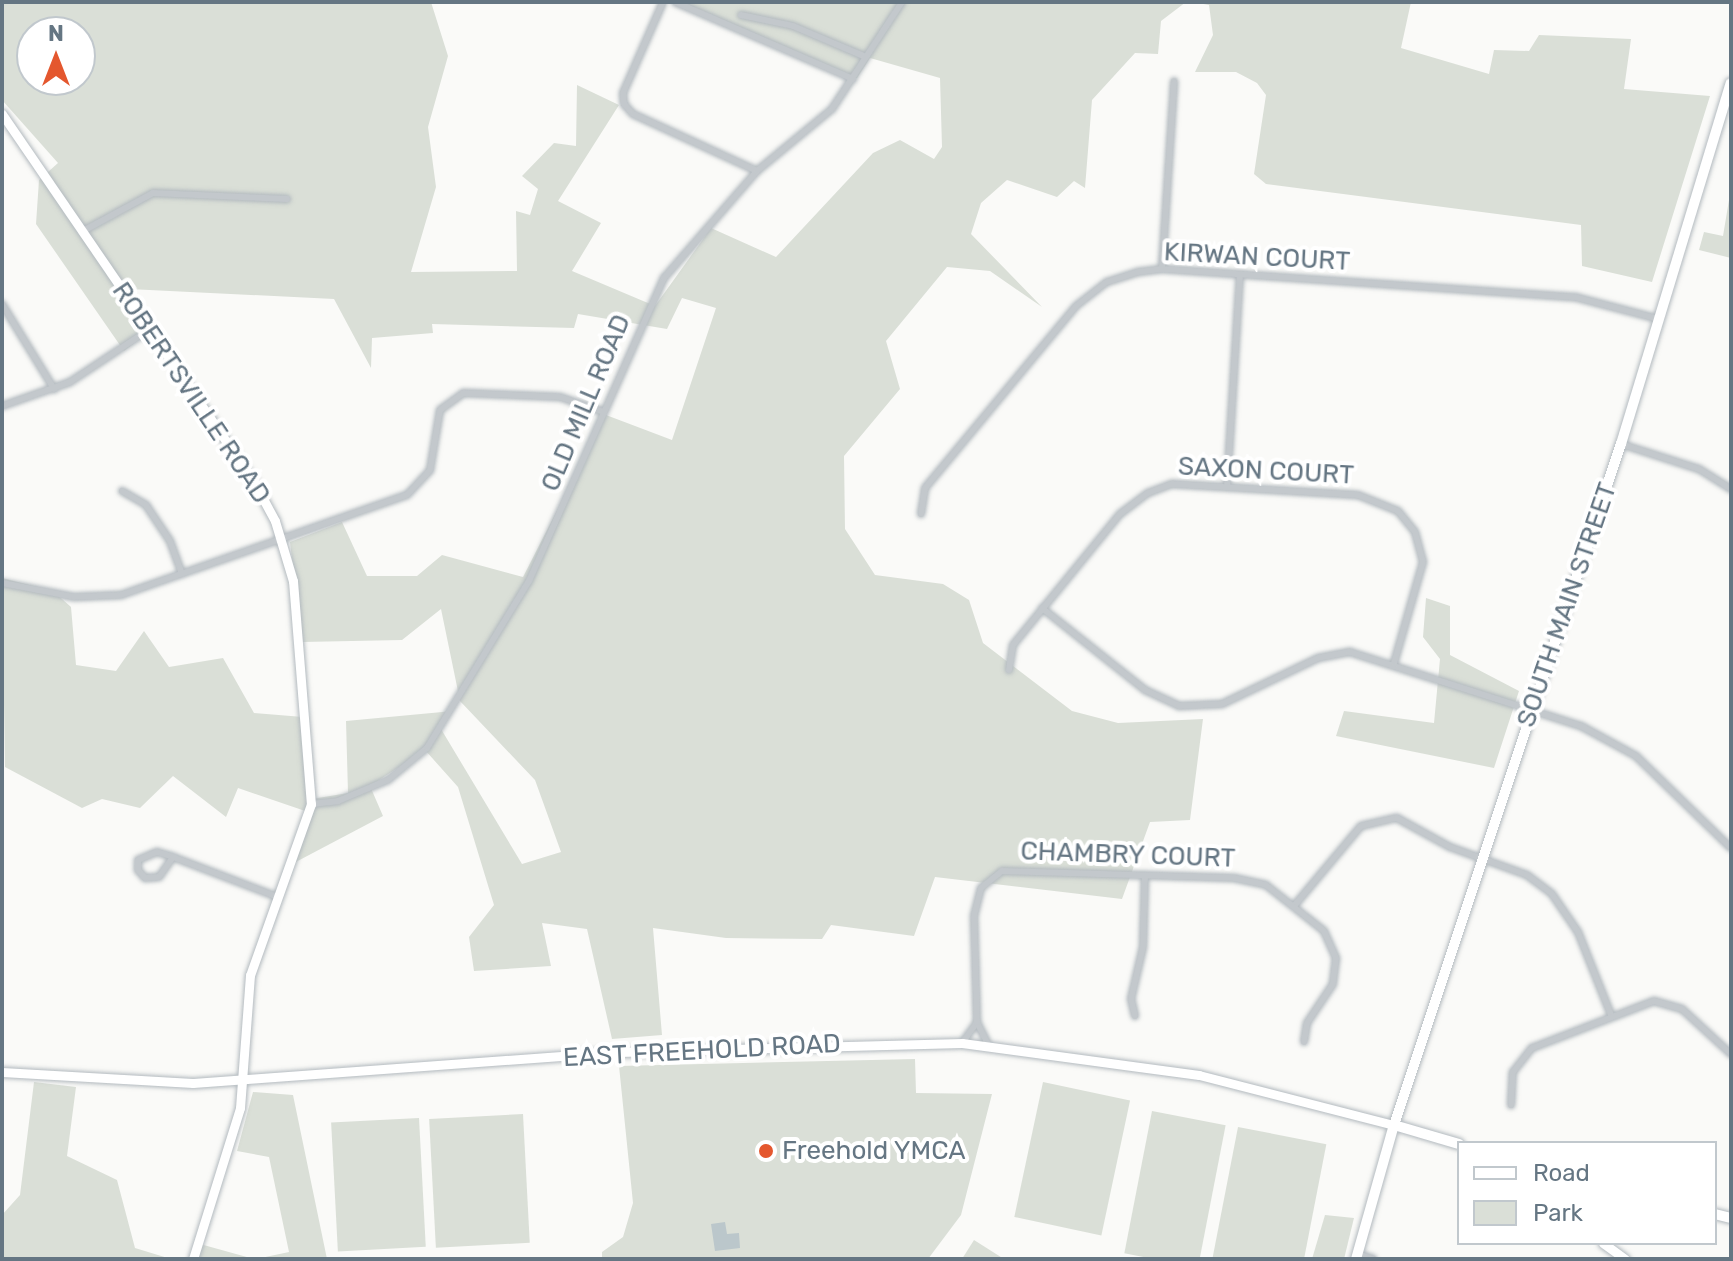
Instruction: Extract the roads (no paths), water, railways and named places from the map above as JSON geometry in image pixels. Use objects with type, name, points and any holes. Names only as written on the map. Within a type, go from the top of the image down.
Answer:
[{"type":"main road","name":"SOUTH MAIN STREET","points":[[1357,1257],[1394,1125],[1621,444],[1731,83]]},
{"type":"main road","name":"ROBERTSVILLE ROAD","points":[[2,114],[254,482],[282,540],[295,599],[311,804],[246,989],[243,1080],[236,1121],[193,1259]]},
{"type":"main road","name":"EAST FREEHOLD ROAD","points":[[2,1072],[153,1082],[243,1080],[619,1052],[962,1043],[1199,1075],[1394,1125]]},
{"type":"main road","points":[[1394,1125],[1457,1143]]},
{"type":"main road","points":[[1606,1245],[1625,1259]]},
{"type":"street","points":[[663,2],[623,93],[629,111],[757,171]]},
{"type":"street","points":[[675,2],[698,5],[853,79]]},
{"type":"street","name":"OLD MILL ROAD","points":[[311,804],[338,801],[388,780],[427,748],[529,581],[664,278],[757,171],[824,117],[853,79],[902,2]]},
{"type":"street","points":[[741,15],[793,26],[866,57]]},
{"type":"street","points":[[1162,269],[1174,81]]},
{"type":"street","points":[[83,231],[153,193],[287,199]]},
{"type":"street","name":"KIRWAN COURT","points":[[921,514],[925,488],[1076,306],[1107,282],[1162,269],[1240,274],[1575,297],[1658,319]]},
{"type":"street","points":[[1227,486],[1240,274]]},
{"type":"street","points":[[2,304],[54,389]]},
{"type":"street","points":[[2,406],[54,389],[150,329]]},
{"type":"street","points":[[2,583],[89,598],[121,595],[282,540],[421,486],[431,466],[436,417],[459,394],[560,397],[604,412]]},
{"type":"street","points":[[1621,444],[1699,469],[1731,489]]},
{"type":"street","name":"SAXON COURT","points":[[1009,670],[1013,645],[1120,514],[1148,493],[1172,484],[1368,496],[1406,518],[1421,548],[1423,569],[1394,663]]},
{"type":"street","points":[[122,491],[146,505],[163,529],[182,574]]},
{"type":"street","points":[[1042,608],[1145,690],[1179,706],[1231,701],[1327,655],[1362,653],[1531,709],[1623,747],[1731,848]]},
{"type":"street","points":[[1294,906],[1354,833],[1380,818],[1407,822],[1441,843],[1527,875],[1563,906],[1611,1015]]},
{"type":"street","points":[[173,857],[155,879],[138,870],[145,853],[173,857],[278,897]]},
{"type":"street","name":"CHAMBRY COURT","points":[[989,1046],[977,1022],[974,916],[981,888],[1002,871],[1246,879],[1266,885],[1324,931],[1336,958],[1333,984],[1307,1023],[1304,1042]]},
{"type":"street","points":[[1135,1016],[1131,999],[1143,947],[1145,875]]},
{"type":"street","points":[[1511,1105],[1508,1088],[1525,1053],[1611,1015],[1654,1001],[1682,1009],[1731,1054]]},
{"type":"street","points":[[962,1043],[977,1022]]},
{"type":"street","points":[[1357,1257],[1373,1259]]},
{"type":"place","name":"Freehold YMCA","points":[[766,1151]]}]
